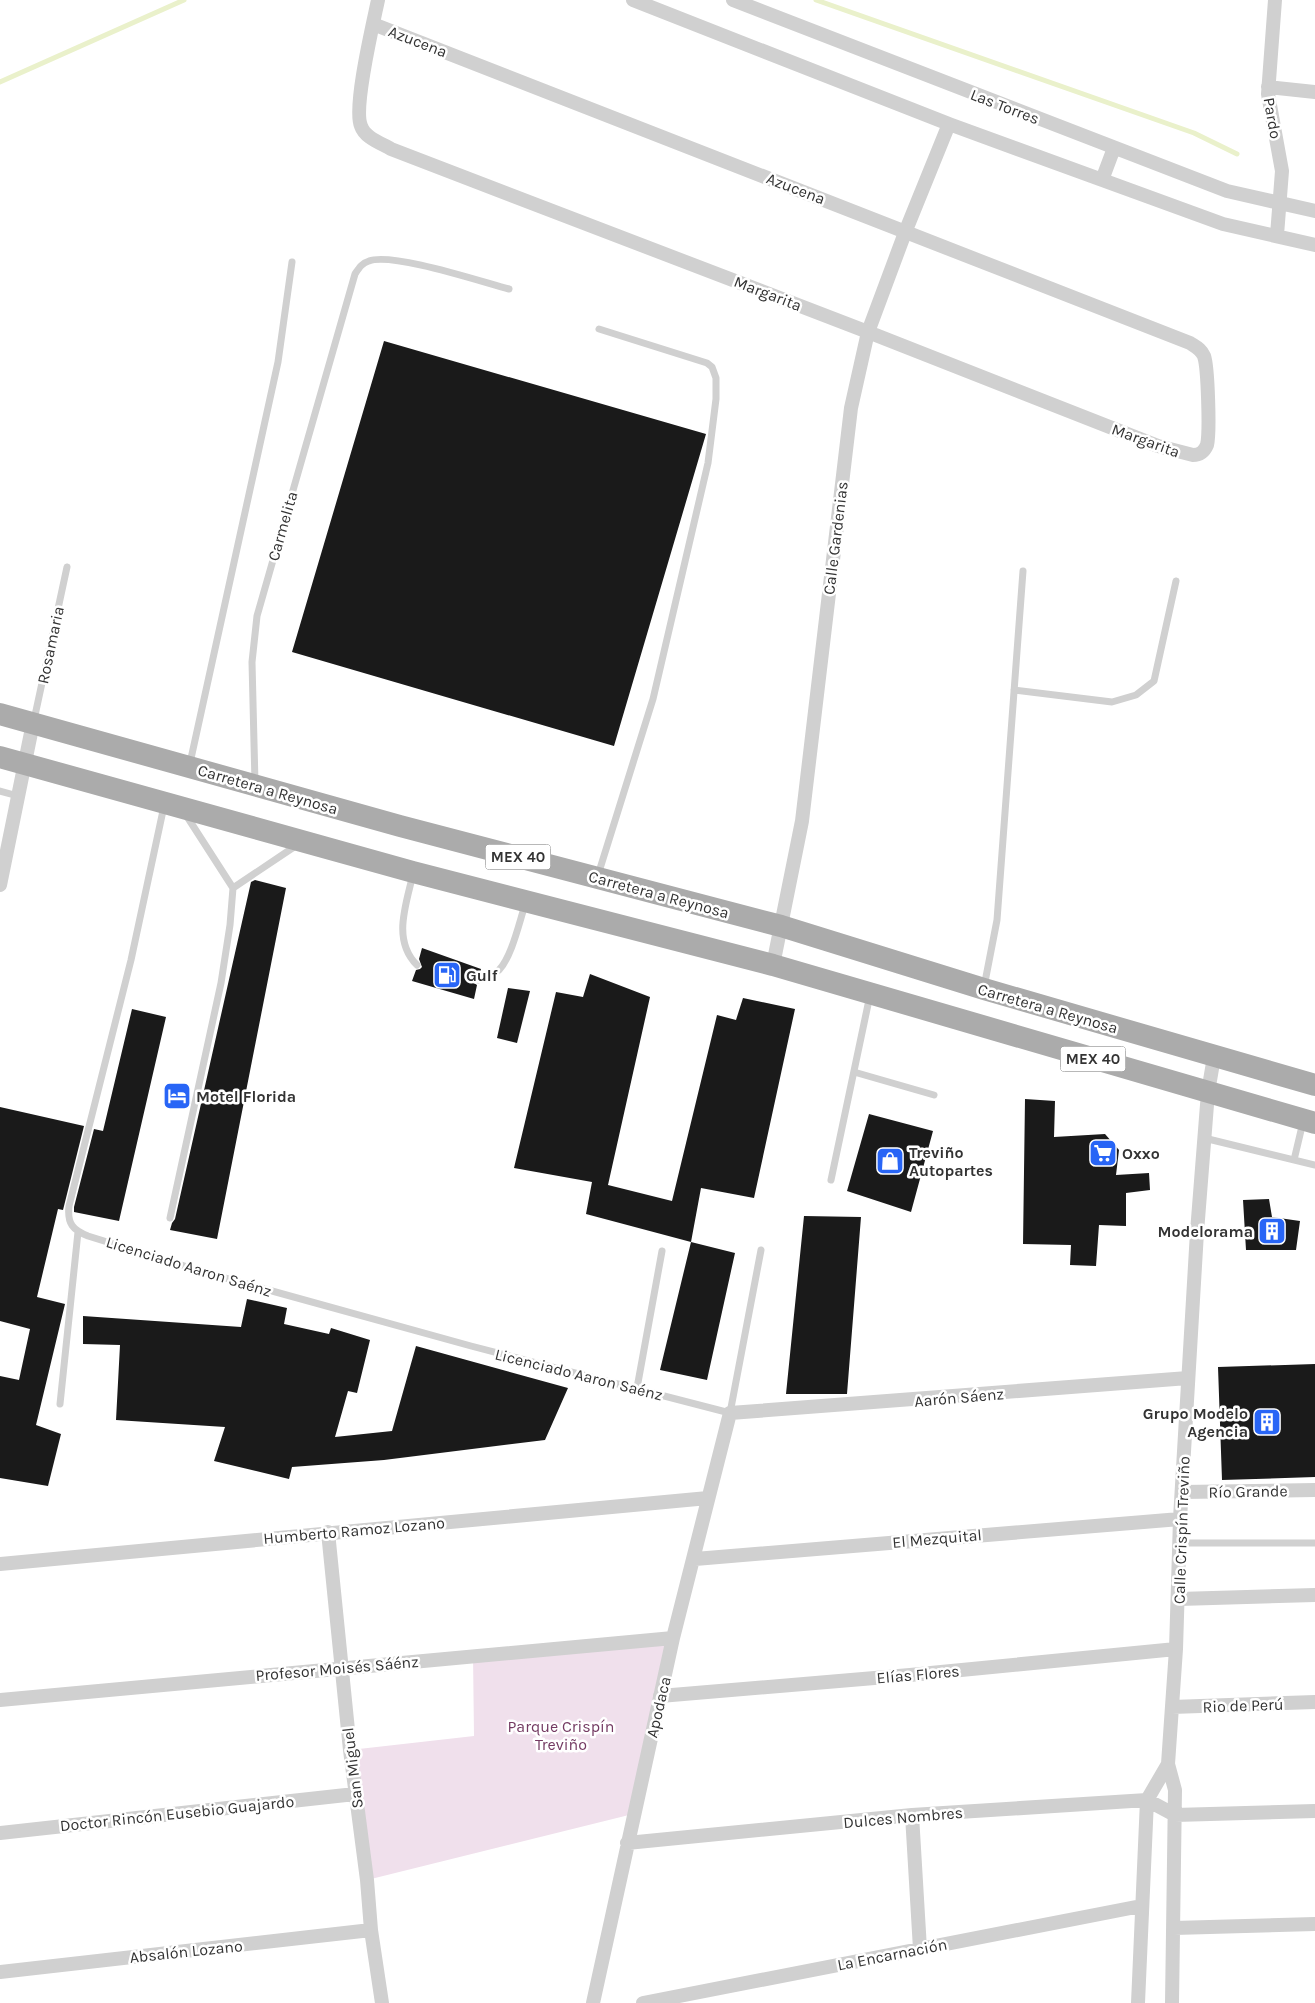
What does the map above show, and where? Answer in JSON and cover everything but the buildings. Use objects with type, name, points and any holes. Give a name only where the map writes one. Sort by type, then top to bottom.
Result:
[{"type":"main road","name":"Carretera a Reynosa","points":[[0,714],[400,826],[781,926],[984,989],[1315,1085]]},
{"type":"main road","name":"MEX 40","points":[[0,757],[413,872],[773,966],[1309,1121]]},
{"type":"street","name":"Azucena","points":[[358,109],[378,0]]},
{"type":"street","points":[[633,0],[949,124],[1223,224],[1315,245]]},
{"type":"street","name":"Las Torres","points":[[733,0],[1227,191],[1315,212]]},
{"type":"street","name":"Pardo","points":[[1275,0],[1268,87],[1282,171],[1277,235]]},
{"type":"street","name":"Azucena","points":[[373,24],[906,230],[1190,343],[1201,350],[1206,366],[1207,445],[1203,452],[1198,455]]},
{"type":"street","points":[[1268,87],[1315,92]]},
{"type":"street","name":"Margarita","points":[[358,109],[361,127],[365,134],[391,149],[868,332],[1158,446],[1186,454],[1198,455]]},
{"type":"street","name":"Calle Gardenias","points":[[773,966],[802,821],[851,408],[868,332],[906,230],[949,124]]},
{"type":"street","points":[[1102,180],[1114,148]]},
{"type":"street","points":[[0,884],[33,723]]},
{"type":"street","name":"Calle Crispín Treviño","points":[[1172,2003],[1175,1790],[1168,1764],[1179,1599],[1180,1518],[1188,1378],[1204,1138],[1208,1092],[1214,1057]]},
{"type":"street","name":"Aarón Sáenz","points":[[730,1413],[1188,1378]]},
{"type":"street","name":"Apodaca","points":[[593,2003],[673,1638],[730,1413]]},
{"type":"street","name":"Río Grande","points":[[1182,1492],[1315,1490]]},
{"type":"street","name":"Humberto Ramoz Lozano","points":[[0,1564],[708,1498]]},
{"type":"street","name":"El Mezquital","points":[[694,1559],[1180,1518]]},
{"type":"street","name":"San Miguel","points":[[328,1532],[340,1667],[371,1930],[382,2003]]},
{"type":"street","points":[[1179,1599],[1315,1595]]},
{"type":"street","name":"Profesor Moisés Sáénz","points":[[0,1700],[340,1667],[673,1638]]},
{"type":"street","name":"Elías Flores","points":[[660,1696],[910,1675],[1176,1649]]},
{"type":"street","name":"Rio de Perú","points":[[1172,1707],[1315,1702]]},
{"type":"street","name":"Calle Crispín Treviño","points":[[1138,2003],[1147,1800],[1168,1764]]},
{"type":"street","name":"Doctor Rincón Eusebio Guajardo","points":[[0,1833],[355,1794]]},
{"type":"street","points":[[1147,1800],[1175,1815],[1315,1811]]},
{"type":"street","name":"Dulces Nombres","points":[[627,1844],[912,1815],[1147,1800]]},
{"type":"street","points":[[912,1815],[920,1949]]},
{"type":"street","name":"La Encarnación","points":[[644,2003],[1141,1906]]},
{"type":"street","points":[[1174,1928],[1315,1924]]},
{"type":"street","name":"Absalón Lozano","points":[[0,1972],[371,1930]]},
{"type":"lane","name":"Carmelita","points":[[255,786],[252,662],[257,616],[355,274],[362,265],[370,260],[388,259],[509,289]]},
{"type":"lane","points":[[189,767],[278,362],[292,262]]},
{"type":"lane","points":[[597,878],[653,699],[708,463],[716,400],[716,378],[712,368],[707,363],[599,329]]},
{"type":"lane","name":"Rosamaria","points":[[33,723],[67,567]]},
{"type":"lane","points":[[984,989],[997,920],[1023,571]]},
{"type":"lane","points":[[1014,690],[1112,702],[1136,695],[1154,681],[1176,581]]},
{"type":"lane","points":[[0,791],[19,796]]},
{"type":"lane","points":[[170,1218],[221,983],[230,926],[232,888],[173,805]]},
{"type":"lane","points":[[60,1404],[78,1232],[72,1228],[69,1222],[69,1206],[131,960],[173,805]]},
{"type":"lane","points":[[232,888],[303,841]]},
{"type":"lane","points":[[413,872],[402,923],[403,942],[409,957],[417,965]]},
{"type":"lane","points":[[478,980],[489,977],[499,970],[507,958],[526,902]]},
{"type":"lane","points":[[831,1180],[870,995]]},
{"type":"lane","points":[[854,1072],[934,1095]]},
{"type":"lane","points":[[1294,1160],[1309,1121]]},
{"type":"lane","points":[[1204,1138],[1315,1165]]},
{"type":"lane","name":"Licenciado Aaron Saénz","points":[[78,1232],[207,1273],[471,1346],[730,1413]]},
{"type":"lane","points":[[730,1413],[761,1250]]},
{"type":"lane","points":[[637,1388],[662,1251]]},
{"type":"lane","points":[[1180,1542],[1315,1543]]},
{"type":"green space","name":"Parque Crispín Treviño","points":[[673,1638],[633,1814],[367,1880],[350,1750],[474,1736],[473,1655]]},
{"type":"waterway","points":[[0,82],[184,0]]},
{"type":"waterway","points":[[816,0],[1194,133],[1237,154]]},
{"type":"place","name":"Gulf","points":[[447,975]]},
{"type":"place","name":"Motel Florida","points":[[177,1096]]},
{"type":"place","name":"Oxxo","points":[[1103,1153]]},
{"type":"place","name":"Treviño Autopartes","points":[[890,1161]]},
{"type":"place","name":"Modelorama","points":[[1272,1231]]},
{"type":"place","name":"Grupo Modelo Agencia","points":[[1267,1422]]}]
